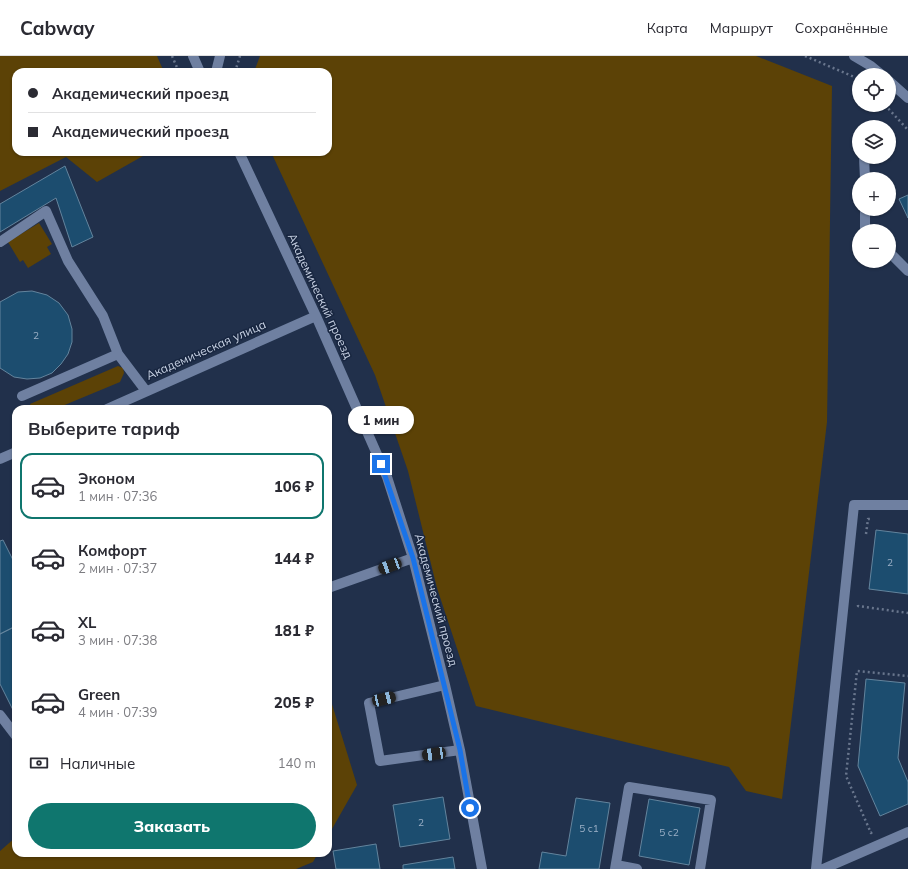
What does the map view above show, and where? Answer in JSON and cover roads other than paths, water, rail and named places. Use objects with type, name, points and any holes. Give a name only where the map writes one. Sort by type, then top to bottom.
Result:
[{"type":"street","points":[[193,56],[198,68]]},
{"type":"street","points":[[217,68],[220,56]]},
{"type":"street","points":[[854,56],[873,68]]},
{"type":"street","points":[[896,87],[908,98]]},
{"type":"street","name":"Академический проезд","points":[[241,156],[316,316],[387,477],[413,558],[445,685],[460,750],[482,869]]},
{"type":"street","points":[[0,242],[46,211],[68,261],[103,316],[118,354],[146,391]]},
{"type":"street","points":[[896,259],[908,271]]},
{"type":"street","name":"Академическая улица","points":[[116,405],[316,316]]},
{"type":"street","points":[[22,396],[118,354]]},
{"type":"street","points":[[0,459],[12,454]]},
{"type":"street","points":[[816,869],[854,505],[908,505]]},
{"type":"street","points":[[332,587],[413,558]]},
{"type":"street","points":[[445,685],[368,703],[380,761],[460,750]]},
{"type":"street","points":[[0,715],[12,731]]},
{"type":"street","points":[[637,869],[616,867],[629,786],[711,800],[700,869]]},
{"type":"street","points":[[823,869],[908,832]]}]
